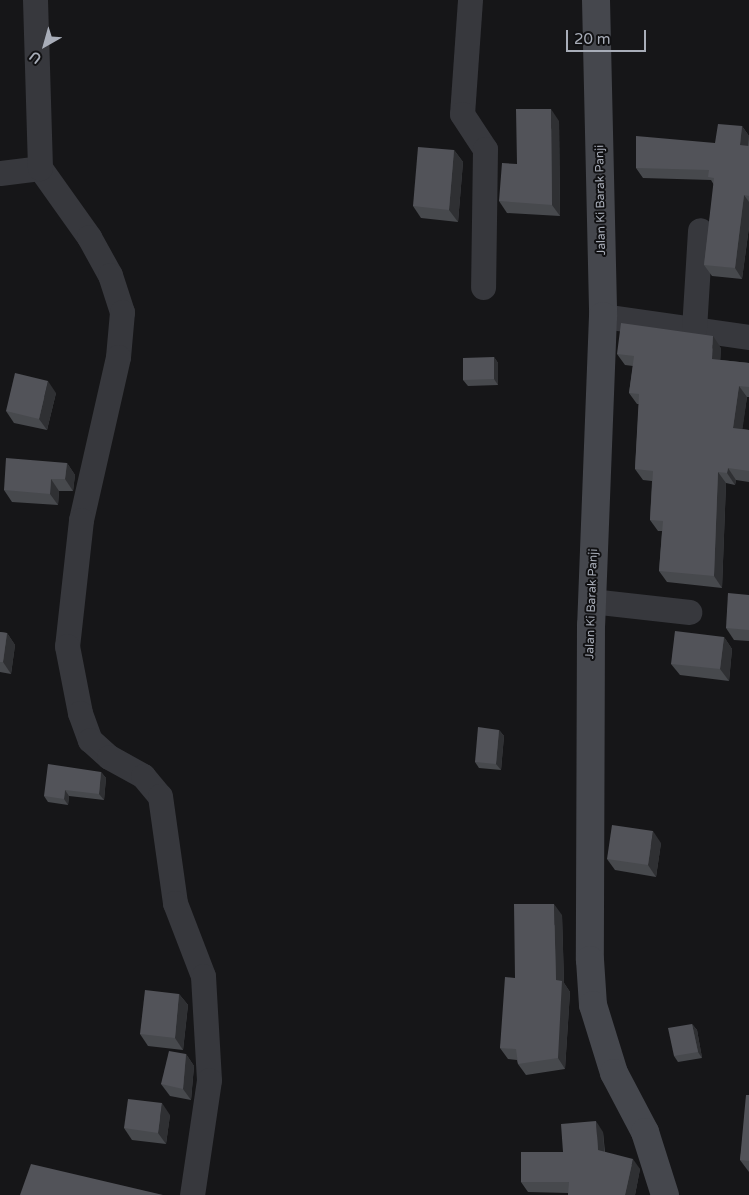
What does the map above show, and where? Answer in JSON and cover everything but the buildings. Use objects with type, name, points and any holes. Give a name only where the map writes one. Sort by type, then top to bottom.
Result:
[{"type":"street","points":[[35,0],[40,168],[97,252],[122,312],[118,357],[81,520],[67,646],[80,713],[90,740],[108,757],[143,776],[160,796],[174,903],[203,976],[209,1080],[192,1195]]},
{"type":"street","points":[[470,0],[462,114],[485,149],[483,287]]},
{"type":"street","name":"Jalan Ki Barak Panji","points":[[596,0],[603,316],[591,601],[588,905],[593,1005],[614,1073],[652,1148],[665,1195]]},
{"type":"street","points":[[0,173],[40,168]]},
{"type":"street","points":[[694,329],[700,230]]},
{"type":"street","points":[[603,316],[749,337]]},
{"type":"street","points":[[591,601],[689,612]]}]
